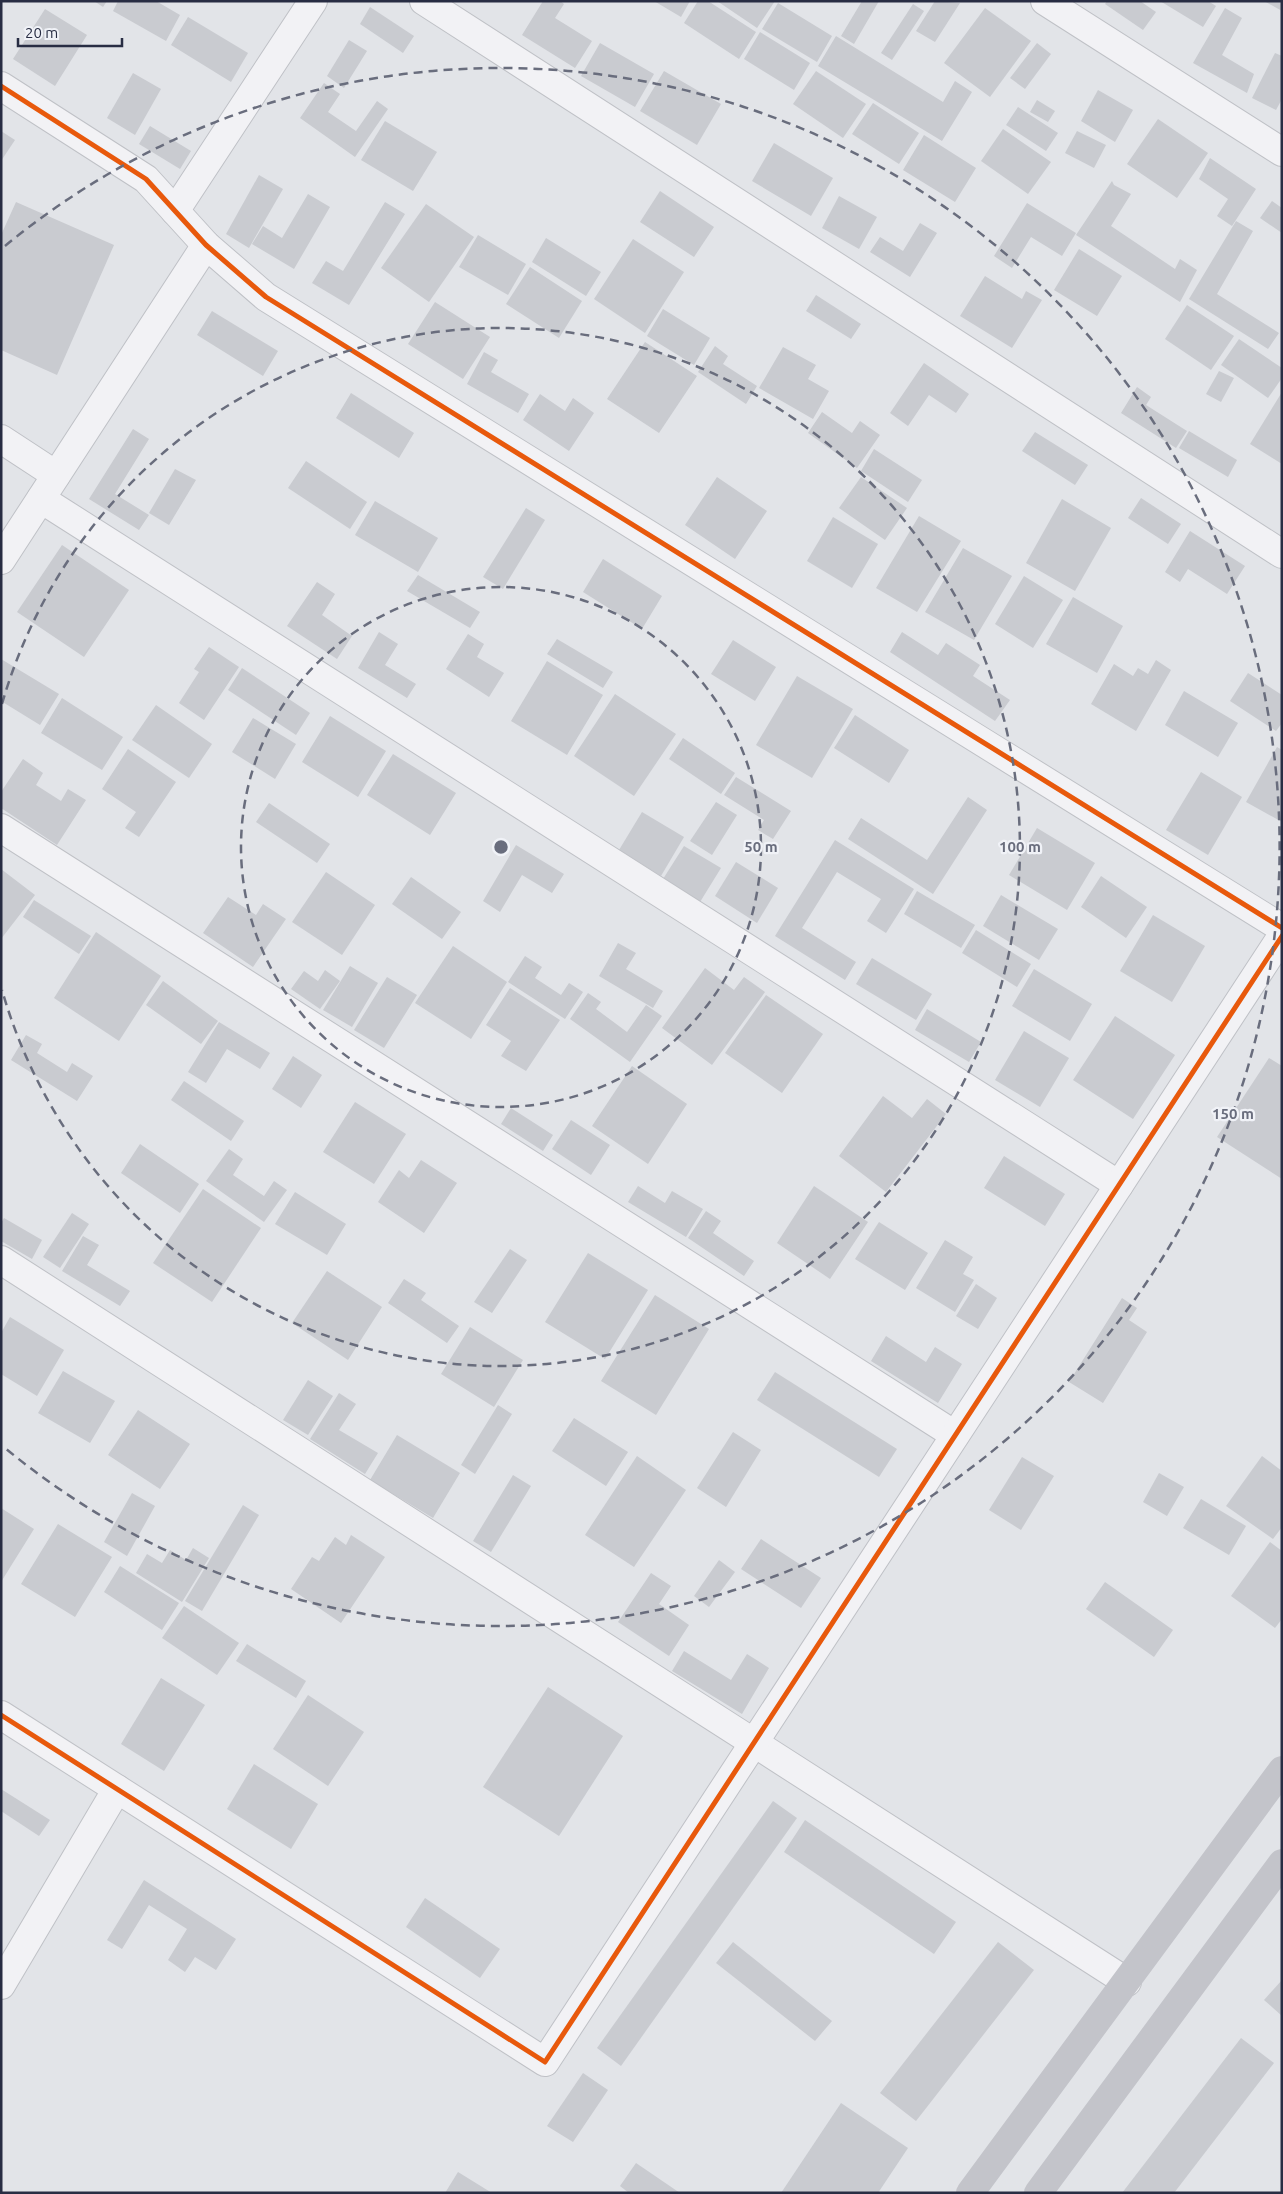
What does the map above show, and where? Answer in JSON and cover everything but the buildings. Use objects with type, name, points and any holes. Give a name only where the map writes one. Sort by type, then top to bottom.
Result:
[{"type":"main road","points":[[970,2193],[1282,1770]]},
{"type":"main road","points":[[1038,2193],[1282,1863]]},
{"type":"street","points":[[175,211],[313,1]]},
{"type":"street","points":[[424,1],[1282,554]]},
{"type":"street","points":[[1045,1],[1282,152]]},
{"type":"street","points":[[1,86],[146,178],[206,245],[266,298],[1282,928]]},
{"type":"street","points":[[1,560],[206,245]]},
{"type":"street","points":[[1,439],[56,475]]},
{"type":"street","points":[[41,499],[1119,1185]]},
{"type":"street","points":[[1,828],[955,1434]]},
{"type":"street","points":[[1,1715],[545,2062],[1282,936]]},
{"type":"street","points":[[1,1260],[1127,1982]]},
{"type":"street","points":[[1,1986],[117,1789]]},
{"type":"cycle path","points":[[1,86],[146,179],[206,245],[266,297],[1282,928]]},
{"type":"cycle path","points":[[1,1715],[545,2062],[1282,936]]}]
